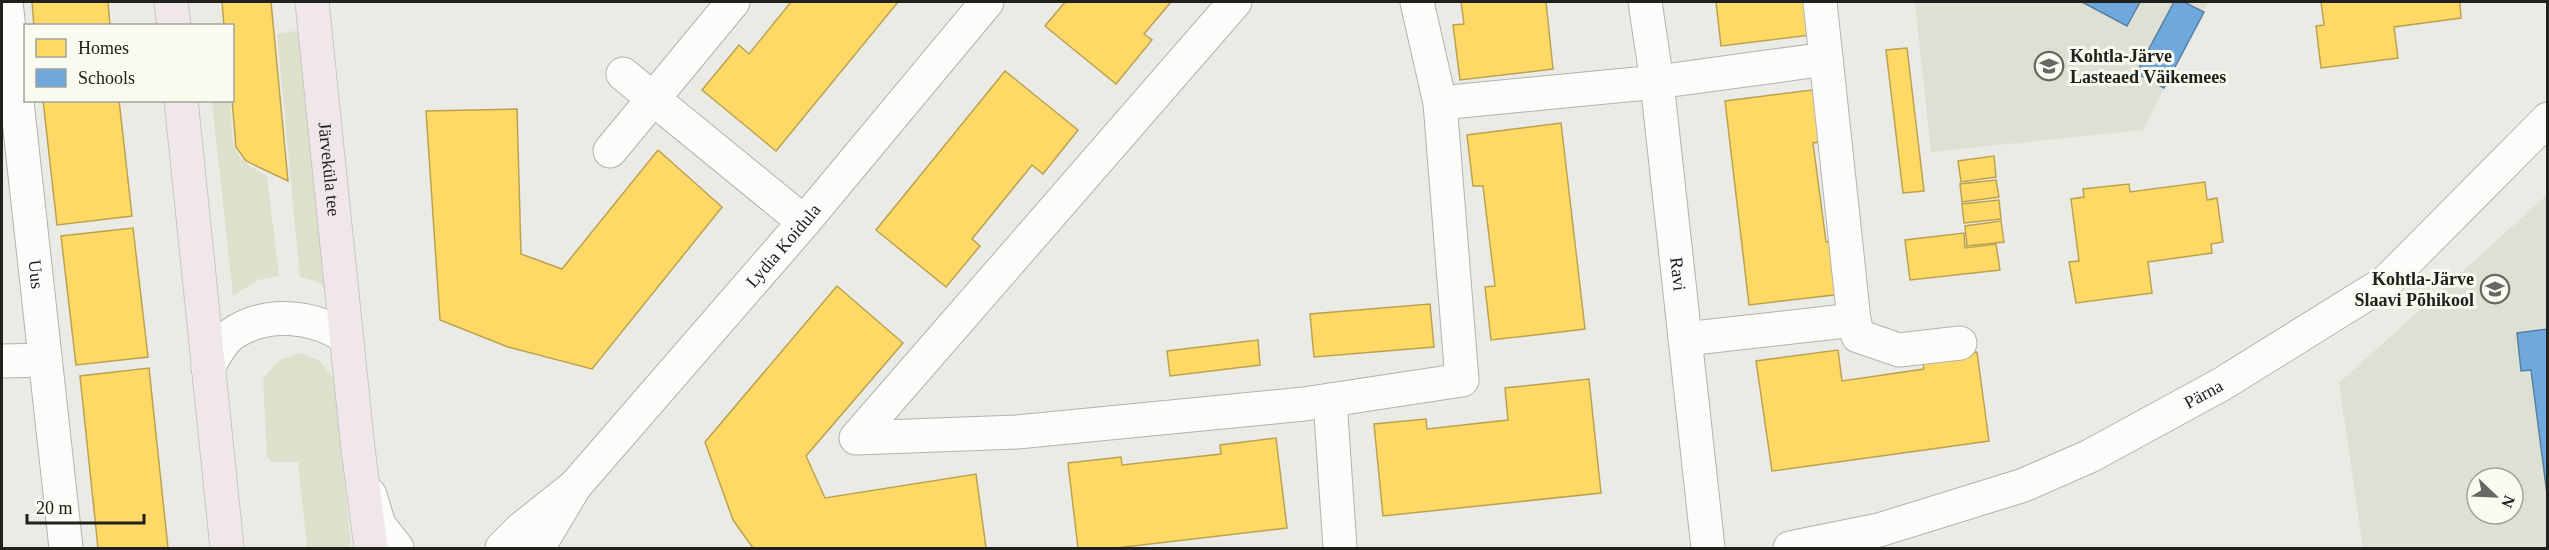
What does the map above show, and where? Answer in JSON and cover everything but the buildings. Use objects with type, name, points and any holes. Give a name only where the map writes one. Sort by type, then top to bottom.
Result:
[{"type":"main road","points":[[171,2],[174,24]]},
{"type":"main road","name":"Järveküla tee","points":[[312,2],[346,338],[371,549]]},
{"type":"main road","points":[[182,102],[227,549]]},
{"type":"street","name":"Uus","points":[[6,2],[6,39],[66,549]]},
{"type":"street","points":[[610,151],[733,2]]},
{"type":"street","points":[[1235,2],[856,438],[1017,432],[1330,400],[1462,380],[1440,103],[1417,2]]},
{"type":"street","name":"Ravi","points":[[1645,2],[1657,82],[1708,549]]},
{"type":"street","points":[[1820,2],[1854,320],[1858,336],[1899,350],[1960,343]]},
{"type":"street","name":"Lydia Koidula","points":[[538,549],[575,486],[804,222],[981,4]]},
{"type":"street","points":[[1440,103],[1657,82],[1826,59]]},
{"type":"street","points":[[623,74],[804,222]]},
{"type":"street","name":"Pärna","points":[[1790,549],[1880,530],[2024,485],[2090,456],[2222,384],[2386,282],[2547,119]]},
{"type":"street","points":[[208,368],[219,347],[232,334],[250,325],[270,321],[309,320],[329,326],[346,338]]},
{"type":"street","points":[[1685,339],[1854,320]]},
{"type":"street","points":[[2,361],[45,360]]},
{"type":"street","points":[[1330,400],[1340,549]]},
{"type":"street","points":[[358,449],[374,512],[387,537],[397,549]]},
{"type":"street","name":"Lydia Koidula","points":[[502,549],[521,529],[575,486]]},
{"type":"shaded area","name":"Kohtla-Järve Lasteaed Väikemees","points":[[1915,2],[2208,2],[2143,130],[1931,152]]},
{"type":"shaded area","name":"Kohtla-Järve Slaavi Põhikool","points":[[2547,195],[2547,548],[2363,548],[2339,383]]},
{"type":"green space","points":[[302,30],[326,288],[316,281],[300,277],[277,34]]},
{"type":"green space","points":[[212,102],[230,102],[233,138],[238,154],[244,161],[267,176],[279,276],[258,280],[233,296]]},
{"type":"green space","points":[[299,353],[318,360],[334,378],[351,548],[307,548],[298,462],[272,462],[267,456],[263,379],[278,361]]},
{"type":"place","name":"Kohtla-Järve Lasteaed Väikemees","points":[[2049,66]]},
{"type":"place","name":"Kohtla-Järve Slaavi Põhikool","points":[[2495,289]]}]
